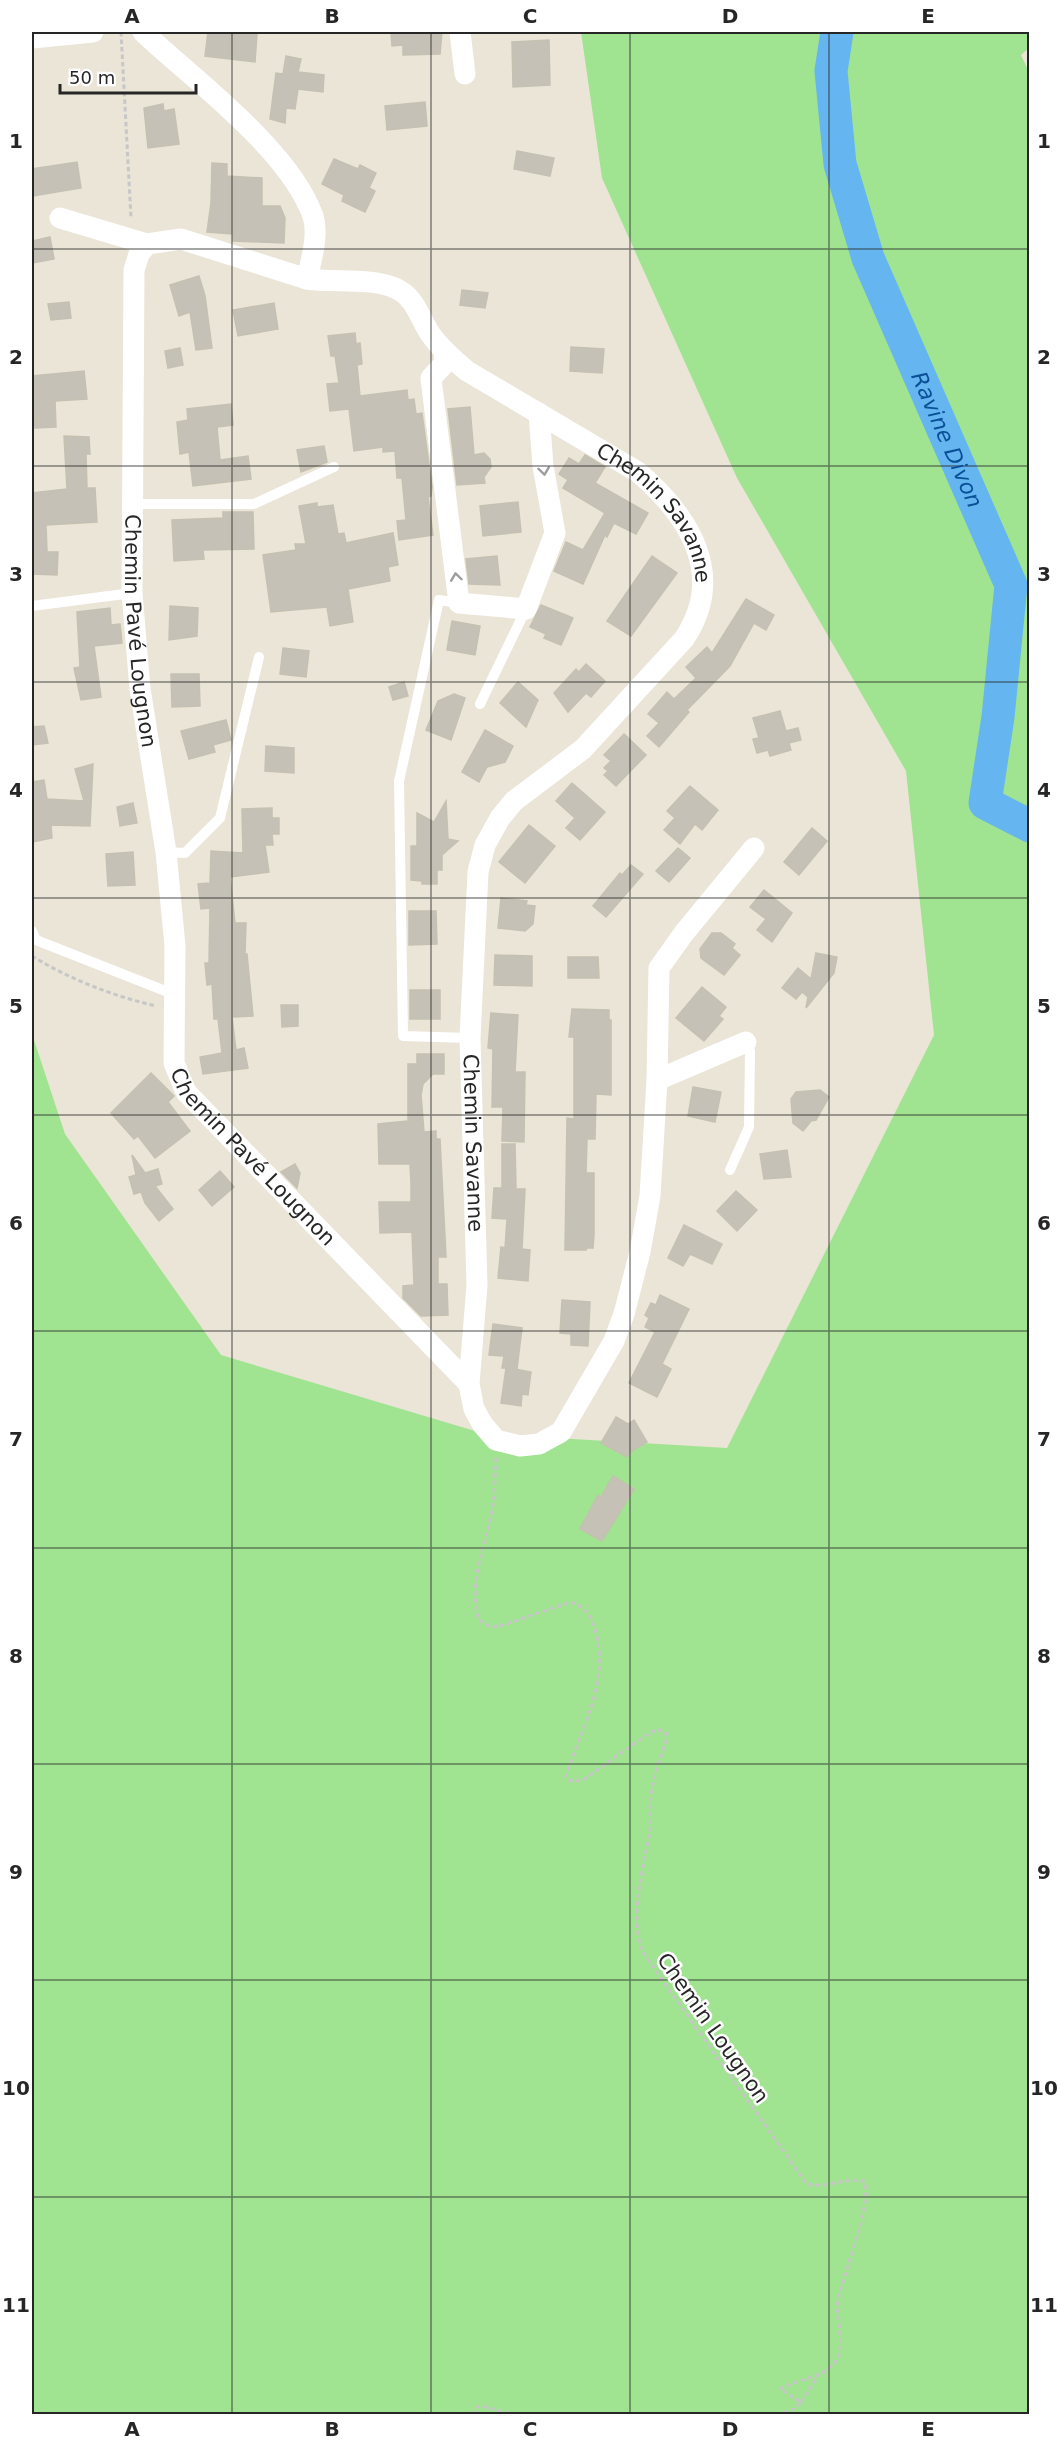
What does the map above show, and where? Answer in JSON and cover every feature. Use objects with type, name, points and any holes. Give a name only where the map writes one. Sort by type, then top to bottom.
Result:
[{"type":"street","points":[[32,38],[93,32]]},
{"type":"street","points":[[60,219],[139,242],[181,239],[307,279],[314,250],[313,217],[294,182],[268,148],[231,110],[143,32]]},
{"type":"street","points":[[459,32],[465,74]]},
{"type":"street","name":"Chemin Pavé Lougnon","points":[[139,242],[133,290],[132,593],[140,689],[166,852],[175,946],[174,1063],[186,1092],[470,1384]]},
{"type":"street","name":"Chemin Savanne","points":[[307,279],[356,282],[394,288],[414,302],[430,333],[444,351],[467,371],[638,472],[662,493],[681,518],[704,568],[702,600],[697,620],[684,639],[583,749],[514,801],[500,818],[485,845],[478,872],[470,1038],[477,1285],[470,1384],[474,1409],[483,1425],[497,1440]]},
{"type":"street","points":[[444,351],[445,363],[431,378],[459,603],[526,609],[555,533],[543,466],[539,413]]},
{"type":"street","points":[[497,1440],[520,1446],[539,1443],[561,1432],[614,1341],[634,1277],[648,1208],[657,1080],[660,968],[684,933],[754,848]]},
{"type":"street","points":[[657,1080],[746,1042]]},
{"type":"lane","points":[[133,504],[254,504],[334,467]]},
{"type":"lane","points":[[32,606],[132,593]]},
{"type":"lane","points":[[459,603],[439,600],[399,781],[403,1036],[470,1038]]},
{"type":"lane","points":[[480,704],[526,609]]},
{"type":"lane","points":[[166,852],[185,853],[220,818],[260,657]]},
{"type":"lane","points":[[32,932],[36,940],[173,1005]]},
{"type":"lane","points":[[730,1170],[749,1127],[750,1051],[746,1042]]},
{"type":"path","points":[[121,32],[139,242]]},
{"type":"path","points":[[32,956],[51,968],[126,999],[162,1008],[173,1005]]},
{"type":"path","name":"Chemin Lougnon","points":[[497,1440],[493,1505],[477,1563],[476,1611],[479,1620],[491,1628],[571,1602],[584,1608],[590,1615],[600,1650],[597,1686],[566,1777],[571,1781],[583,1780],[651,1732],[659,1730],[664,1732],[667,1738],[658,1761],[651,1795],[649,1836],[640,1886],[639,1941],[642,1951],[806,2183],[815,2185],[865,2182],[862,2214],[836,2315],[839,2354],[836,2362],[820,2373],[780,2389],[801,2402]]},
{"type":"path","points":[[760,2415],[780,2414],[791,2410],[801,2402],[820,2373]]},
{"type":"path","points":[[478,2415],[475,2412],[482,2406],[512,2415]]},
{"type":"green space","points":[[581,32],[1029,32],[1029,48],[1021,55],[1030,74],[1029,2414],[32,2414],[32,1034],[65,1134],[221,1355],[485,1434],[727,1448],[934,1035],[906,771],[737,478],[602,178]]},
{"type":"building","points":[[208,32],[257,34],[255,62],[205,56]]},
{"type":"building","points":[[391,32],[442,32],[440,54],[403,55],[403,45],[392,46]]},
{"type":"building","points":[[549,40],[550,85],[513,87],[512,42]]},
{"type":"building","points":[[286,56],[301,59],[298,72],[324,75],[323,92],[298,89],[295,109],[286,108],[285,123],[270,119],[276,73],[283,74]]},
{"type":"building","points":[[425,102],[427,126],[387,130],[385,106]]},
{"type":"building","points":[[163,104],[164,111],[174,109],[179,144],[148,148],[144,108]]},
{"type":"building","points":[[517,151],[554,158],[550,176],[514,169]]},
{"type":"building","points":[[334,159],[358,169],[360,165],[376,173],[369,188],[375,191],[365,212],[342,201],[344,195],[322,184]]},
{"type":"building","points":[[77,162],[81,188],[32,196],[32,169]]},
{"type":"building","points":[[212,163],[227,164],[227,176],[262,178],[262,206],[280,206],[285,218],[284,243],[233,241],[233,234],[207,232],[211,203]]},
{"type":"building","points":[[50,237],[54,259],[32,263],[32,241]]},
{"type":"building","points":[[199,276],[205,296],[212,348],[196,350],[190,312],[179,316],[170,285]]},
{"type":"building","points":[[462,290],[488,293],[485,308],[460,305]]},
{"type":"building","points":[[69,302],[71,318],[51,320],[48,304]]},
{"type":"building","points":[[274,303],[278,329],[238,336],[233,310]]},
{"type":"building","points":[[355,333],[356,344],[360,343],[362,364],[357,365],[360,396],[407,390],[408,400],[414,399],[416,414],[422,413],[432,487],[431,496],[428,497],[433,535],[399,540],[397,521],[406,520],[402,478],[397,478],[395,451],[383,452],[383,447],[354,451],[349,409],[330,411],[327,384],[339,383],[335,356],[331,356],[328,336]]},
{"type":"building","points":[[571,347],[604,349],[602,373],[570,371]]},
{"type":"building","points":[[180,348],[183,365],[168,368],[165,351]]},
{"type":"building","points":[[84,371],[87,399],[55,401],[56,427],[35,428],[32,376]]},
{"type":"building","points":[[231,404],[233,425],[217,427],[220,460],[248,456],[251,479],[193,486],[189,452],[180,454],[177,422],[188,420],[187,409]]},
{"type":"building","points":[[470,407],[474,455],[484,453],[490,459],[491,467],[484,477],[485,483],[457,485],[448,409]]},
{"type":"building","points":[[64,436],[89,437],[90,454],[86,454],[87,488],[95,488],[97,522],[46,525],[47,552],[58,552],[57,575],[32,574],[32,493],[67,489]]},
{"type":"building","points":[[324,446],[327,462],[301,472],[297,450]]},
{"type":"building","points":[[585,455],[605,467],[595,483],[648,513],[636,534],[614,523],[607,537],[605,535],[583,584],[554,571],[566,542],[583,550],[605,513],[563,488],[568,480],[559,474],[569,458],[579,464]]},
{"type":"building","points":[[518,502],[521,532],[483,536],[480,506]]},
{"type":"building","points":[[317,503],[317,507],[333,505],[338,534],[344,533],[346,543],[393,533],[398,565],[388,567],[390,581],[348,589],[353,622],[330,626],[327,607],[271,612],[263,555],[296,550],[295,544],[306,544],[299,506]]},
{"type":"building","points":[[223,512],[253,512],[254,549],[203,550],[204,559],[174,561],[172,520],[223,518]]},
{"type":"building","points":[[497,556],[500,585],[469,584],[466,559]]},
{"type":"building","points":[[652,556],[677,573],[631,636],[607,621]]},
{"type":"building","points":[[746,599],[774,615],[766,630],[754,623],[730,666],[687,710],[689,712],[659,747],[647,736],[659,723],[648,714],[667,692],[674,699],[696,678],[686,667],[707,647],[712,653]]},
{"type":"building","points":[[541,605],[573,618],[561,645],[544,638],[546,634],[530,627]]},
{"type":"building","points":[[170,606],[198,608],[197,636],[169,640]]},
{"type":"building","points":[[110,608],[111,625],[120,624],[122,643],[94,646],[101,697],[81,700],[74,668],[80,667],[77,612]]},
{"type":"building","points":[[452,621],[480,626],[475,655],[447,650]]},
{"type":"building","points":[[283,648],[309,651],[306,677],[280,674]]},
{"type":"building","points":[[586,664],[605,681],[591,697],[586,693],[568,712],[554,693],[576,669],[579,672]]},
{"type":"building","points":[[171,674],[199,674],[200,706],[172,707]]},
{"type":"building","points":[[404,682],[408,696],[393,700],[389,687]]},
{"type":"building","points":[[518,682],[538,700],[526,727],[500,703]]},
{"type":"building","points":[[454,694],[465,698],[451,740],[426,730],[438,701]]},
{"type":"building","points":[[780,711],[786,731],[798,728],[801,740],[789,743],[791,750],[770,756],[768,750],[757,753],[753,739],[759,738],[753,718]]},
{"type":"building","points":[[226,720],[231,740],[213,745],[215,752],[189,759],[181,731]]},
{"type":"building","points":[[44,726],[48,743],[32,745],[32,727]]},
{"type":"building","points":[[485,730],[513,746],[505,762],[487,767],[479,782],[462,772]]},
{"type":"building","points":[[624,734],[646,755],[616,786],[604,775],[608,771],[604,768],[611,761],[604,755]]},
{"type":"building","points":[[266,746],[294,748],[294,773],[265,771]]},
{"type":"building","points":[[93,764],[90,826],[51,825],[52,838],[32,842],[32,782],[44,780],[47,799],[84,801],[75,769]]},
{"type":"building","points":[[572,783],[605,812],[580,840],[566,828],[575,818],[556,801]]},
{"type":"building","points":[[690,786],[718,810],[702,830],[695,824],[680,844],[664,830],[675,818],[667,811]]},
{"type":"building","points":[[446,801],[448,839],[458,841],[442,855],[442,870],[437,870],[437,884],[422,884],[422,881],[411,880],[411,846],[417,846],[417,813],[434,822]]},
{"type":"building","points":[[133,803],[137,823],[120,826],[117,807]]},
{"type":"building","points":[[272,808],[272,818],[279,818],[279,834],[272,834],[273,845],[265,845],[269,872],[230,877],[235,923],[246,923],[245,954],[247,954],[253,1016],[232,1017],[236,1050],[244,1048],[248,1068],[203,1074],[200,1057],[222,1053],[218,1019],[214,1019],[212,984],[207,985],[205,963],[209,963],[210,908],[201,909],[198,884],[210,883],[211,851],[243,853],[242,809]]},
{"type":"building","points":[[529,825],[555,846],[525,883],[499,862]]},
{"type":"building","points":[[812,828],[827,841],[799,875],[784,862]]},
{"type":"building","points":[[678,848],[690,858],[669,882],[656,871]]},
{"type":"building","points":[[133,852],[135,885],[108,886],[106,854]]},
{"type":"building","points":[[631,865],[643,874],[606,917],[593,906],[620,873],[622,875]]},
{"type":"building","points":[[764,890],[792,913],[772,942],[757,930],[766,919],[750,907]]},
{"type":"building","points":[[501,898],[527,901],[526,905],[535,906],[533,924],[525,931],[498,928]]},
{"type":"building","points":[[409,911],[436,911],[437,944],[409,945]]},
{"type":"building","points":[[712,933],[721,933],[735,944],[732,948],[740,955],[724,975],[701,958],[700,949]]},
{"type":"building","points":[[816,953],[837,957],[834,973],[806,1008],[808,997],[802,992],[796,999],[782,988],[798,968],[811,979]]},
{"type":"building","points":[[495,955],[532,956],[532,986],[494,985]]},
{"type":"building","points":[[568,957],[598,957],[599,978],[568,978]]},
{"type":"building","points":[[702,987],[726,1007],[719,1016],[723,1019],[704,1041],[676,1018]]},
{"type":"building","points":[[410,990],[440,990],[440,1019],[410,1019]]},
{"type":"building","points":[[281,1005],[298,1005],[298,1026],[282,1027]]},
{"type":"building","points":[[572,1009],[609,1010],[609,1020],[611,1020],[611,1095],[596,1094],[595,1139],[587,1139],[586,1173],[594,1173],[594,1235],[593,1248],[586,1250],[565,1250],[567,1118],[574,1119],[574,1037],[569,1037]]},
{"type":"building","points":[[491,1013],[518,1015],[515,1072],[525,1072],[524,1142],[502,1141],[503,1107],[492,1107],[493,1049],[488,1048]]},
{"type":"building","points":[[417,1054],[444,1054],[444,1074],[433,1074],[423,1084],[421,1095],[424,1132],[436,1131],[436,1139],[440,1139],[446,1257],[438,1257],[438,1284],[447,1284],[448,1315],[421,1316],[403,1298],[403,1286],[414,1285],[412,1232],[380,1233],[379,1202],[411,1202],[410,1164],[379,1164],[378,1124],[408,1121],[408,1064],[417,1064]]},
{"type":"building","points":[[151,1073],[174,1096],[168,1102],[190,1131],[155,1158],[138,1136],[134,1139],[111,1113]]},
{"type":"building","points":[[693,1087],[721,1092],[715,1122],[688,1116]]},
{"type":"building","points":[[820,1090],[829,1097],[816,1120],[811,1121],[803,1131],[793,1123],[791,1099],[796,1092]]},
{"type":"building","points":[[502,1144],[515,1144],[516,1189],[525,1189],[522,1249],[530,1250],[528,1281],[498,1278],[501,1247],[505,1248],[507,1219],[492,1218],[494,1188],[502,1188]]},
{"type":"building","points":[[787,1150],[791,1177],[764,1179],[760,1154]]},
{"type":"building","points":[[132,1155],[145,1173],[158,1169],[162,1184],[155,1186],[173,1209],[159,1221],[145,1203],[141,1192],[134,1194],[129,1177],[136,1175]]},
{"type":"building","points":[[295,1164],[300,1173],[297,1188],[281,1172]]},
{"type":"building","points":[[220,1171],[234,1187],[212,1206],[199,1190]]},
{"type":"building","points":[[736,1191],[757,1210],[737,1231],[717,1211]]},
{"type":"building","points":[[684,1225],[722,1244],[712,1264],[690,1254],[683,1266],[668,1258]]},
{"type":"building","points":[[660,1295],[689,1309],[662,1364],[671,1369],[657,1397],[629,1383],[655,1332],[645,1327],[649,1318],[645,1315],[651,1303],[656,1305]]},
{"type":"building","points":[[562,1300],[590,1302],[588,1346],[571,1345],[571,1334],[560,1333]]},
{"type":"building","points":[[493,1324],[522,1328],[517,1369],[515,1369],[531,1372],[528,1395],[522,1394],[521,1406],[501,1403],[506,1368],[502,1368],[504,1356],[489,1355]]},
{"type":"building","points":[[616,1417],[628,1424],[634,1420],[647,1442],[630,1452],[627,1457],[601,1443]]},
{"type":"building","points":[[613,1476],[634,1489],[602,1541],[580,1529],[598,1495],[601,1497]]},
{"type":"waterway","name":"Ravine Divon","points":[[837,32],[831,71],[840,164],[868,258],[1011,585],[998,717],[985,803],[1030,826]]}]
